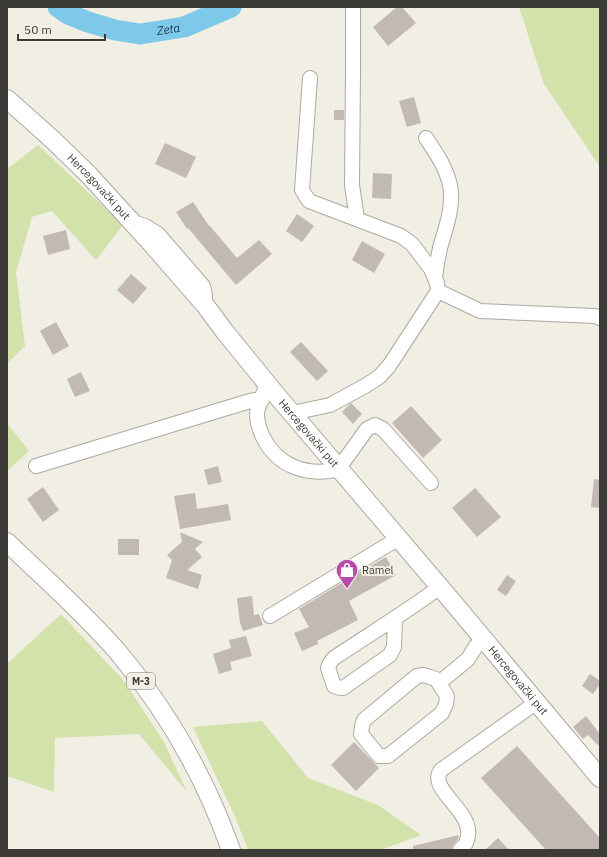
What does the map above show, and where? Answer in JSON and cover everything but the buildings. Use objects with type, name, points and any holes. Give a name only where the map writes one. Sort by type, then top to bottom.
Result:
[{"type":"main road","name":"Hercegovački put","points":[[7,99],[74,160],[133,222],[205,305],[265,392],[292,413],[440,586],[600,778]]},
{"type":"main road","name":"M-3","points":[[7,542],[95,627],[117,651],[146,687],[178,736],[195,768],[215,809],[231,850]]},
{"type":"street","points":[[352,7],[352,184],[357,219]]},
{"type":"street","points":[[310,78],[302,190],[304,195],[310,201],[401,236],[412,244],[431,269],[436,284],[480,311],[598,317]]},
{"type":"street","points":[[292,413],[330,404],[379,377],[389,366],[436,284],[440,249],[450,213],[450,184],[443,164],[426,138]]},
{"type":"street","points":[[36,466],[256,400],[265,392]]},
{"type":"street","points":[[265,392],[258,413],[259,428],[267,444],[276,455],[289,465],[307,471],[323,472],[336,470],[367,429],[375,425],[383,429],[431,483]]},
{"type":"street","points":[[270,616],[399,538]]},
{"type":"street","points":[[395,618],[394,647],[390,655],[343,688],[334,686],[328,668],[334,658],[440,586]]},
{"type":"street","points":[[439,683],[468,659],[476,646],[485,640]]},
{"type":"street","points":[[423,675],[430,677],[436,679],[439,683],[447,696],[446,704],[442,713],[388,756],[379,756],[361,734],[364,720],[417,676],[423,675]]},
{"type":"street","points":[[460,850],[465,846],[468,840],[467,824],[460,812],[438,784],[438,774],[441,770],[537,702]]},
{"type":"green space","points":[[519,7],[600,7],[600,167],[544,84]]},
{"type":"green space","points":[[38,145],[123,225],[96,260],[52,211],[32,217],[16,272],[25,346],[7,364],[7,169]]},
{"type":"green space","points":[[7,423],[29,451],[7,471]]},
{"type":"green space","points":[[61,614],[124,681],[164,742],[187,792],[139,734],[55,738],[54,792],[7,776],[7,664]]},
{"type":"green space","points":[[262,721],[308,778],[378,805],[421,835],[381,850],[248,850],[236,819],[193,727]]},
{"type":"waterway","name":"Zeta","points":[[58,7],[68,14],[88,22],[115,30],[140,34],[184,27],[231,7]]},
{"type":"place","name":"Ramel","points":[[347,590]]}]
